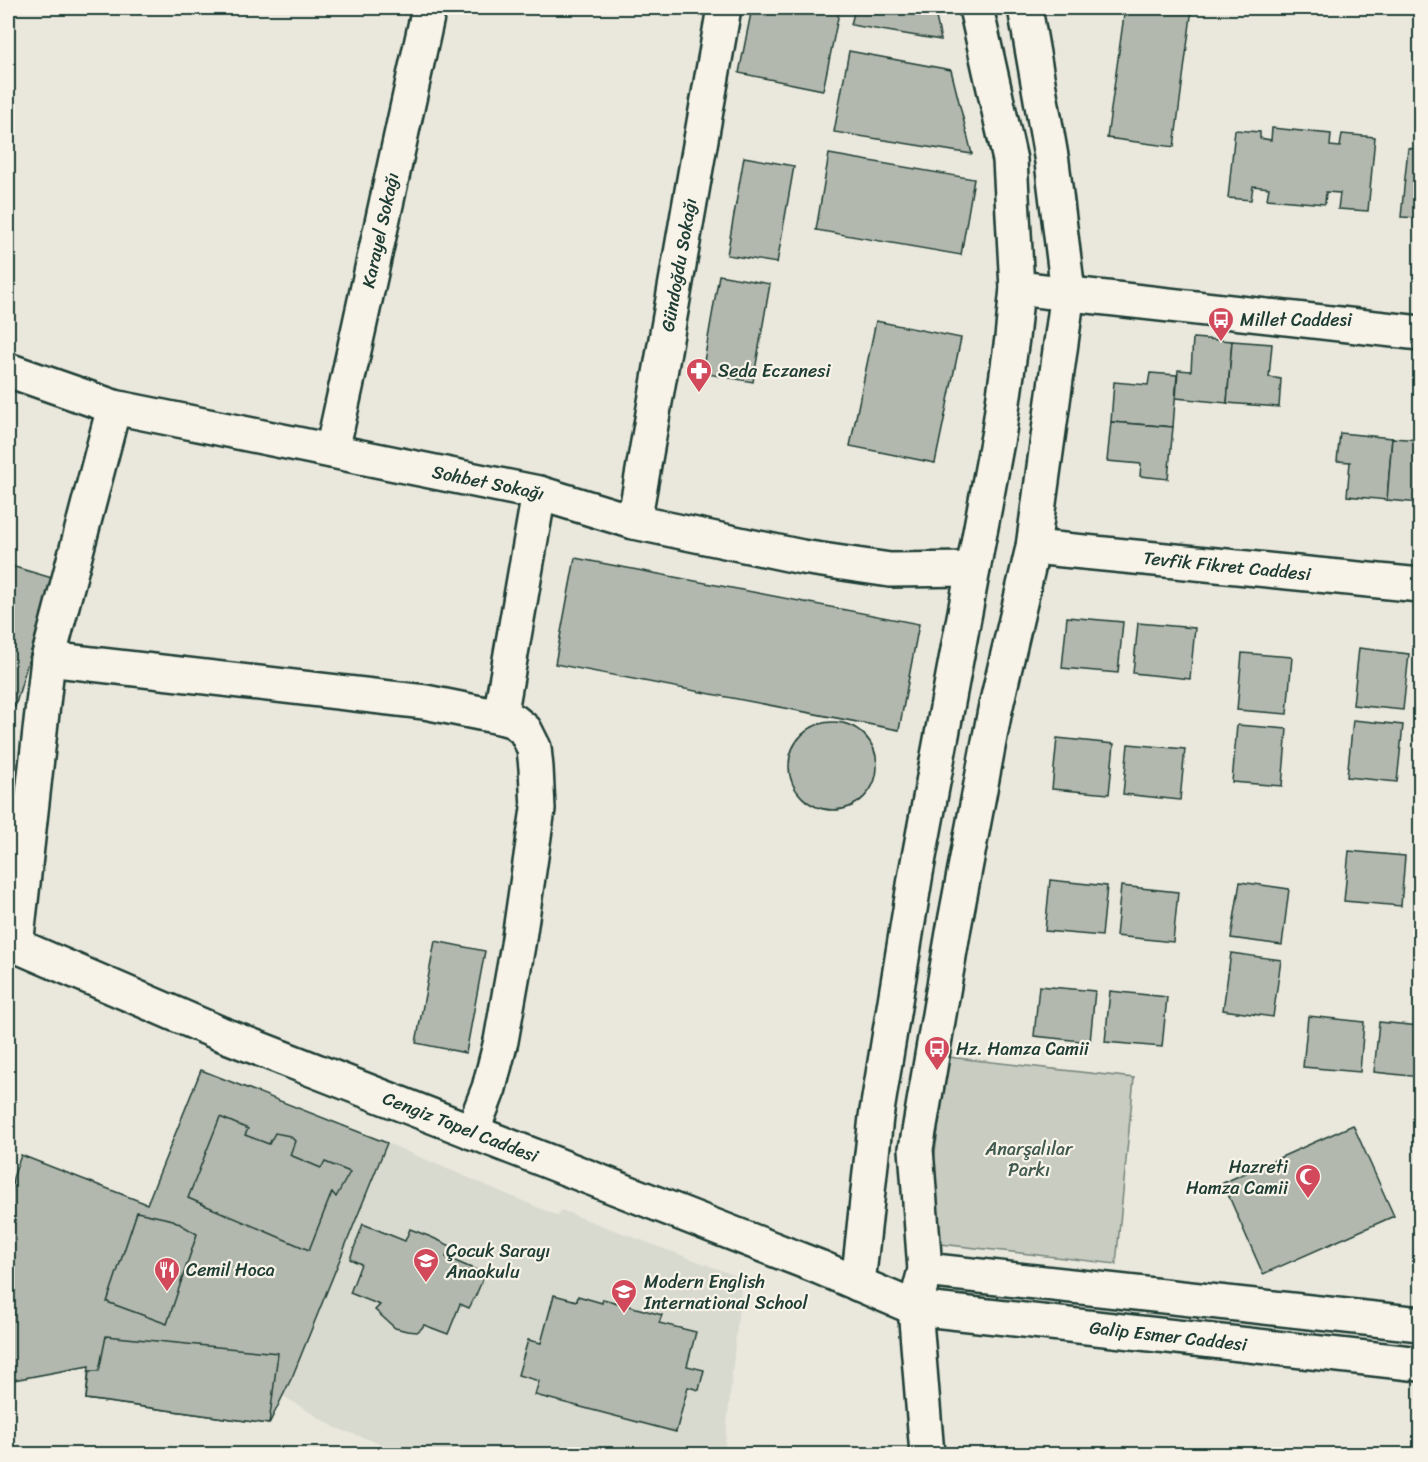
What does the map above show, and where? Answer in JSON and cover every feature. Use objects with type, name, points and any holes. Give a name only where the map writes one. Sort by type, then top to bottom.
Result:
[{"type":"street","name":"Karayel Sokağı","points":[[332,451],[429,8]]},
{"type":"street","name":"Gündoğdu Sokağı","points":[[634,522],[724,8]]},
{"type":"street","points":[[858,1284],[876,1117],[916,873],[999,431],[1017,288],[1010,160],[976,8]]},
{"type":"street","points":[[927,1455],[915,1308],[925,1270],[916,1149],[994,710],[1033,548],[1068,292],[1052,162],[1025,8]]},
{"type":"street","points":[[1017,288],[1420,333]]},
{"type":"street","name":"Sohbet Sokağı","points":[[8,370],[114,408],[539,493],[634,522],[802,557],[890,570],[973,569]]},
{"type":"street","points":[[12,944],[48,659],[114,408]]},
{"type":"street","points":[[500,717],[539,493]]},
{"type":"street","name":"Tevfik Fikret Caddesi","points":[[1033,548],[1420,585]]},
{"type":"street","points":[[48,659],[425,702],[500,717],[514,721],[525,730],[534,748],[538,809],[501,1041],[489,1088],[472,1132]]},
{"type":"street","name":"Cengiz Topel Caddesi","points":[[12,944],[219,1033],[819,1267],[915,1308]]},
{"type":"street","points":[[925,1270],[1420,1324]]},
{"type":"street","name":"Galip Esmer Caddesi","points":[[915,1308],[1420,1364]]},
{"type":"shaded area","points":[[387,1143],[558,1216],[561,1210],[742,1278],[724,1454],[410,1454],[336,1428],[283,1396]]},
{"type":"green space","name":"Anarşalılar Parkı","points":[[948,1057],[1134,1078],[1116,1264],[941,1244],[931,1182]]},
{"type":"building","points":[[752,8],[840,8],[823,90],[739,73]]},
{"type":"building","points":[[855,8],[934,8],[941,40],[851,25]]},
{"type":"building","points":[[1125,8],[1192,8],[1174,147],[1107,138]]},
{"type":"building","points":[[849,51],[951,70],[972,154],[834,132]]},
{"type":"building","points":[[1272,128],[1331,134],[1330,146],[1340,147],[1342,134],[1375,137],[1368,211],[1338,209],[1340,193],[1326,192],[1325,204],[1267,199],[1269,188],[1253,186],[1251,200],[1228,198],[1235,130],[1260,132],[1260,138],[1271,140]]},
{"type":"building","points":[[1408,148],[1420,150],[1420,218],[1401,217]]},
{"type":"building","points":[[829,154],[974,179],[961,255],[816,230]]},
{"type":"building","points":[[744,157],[794,166],[777,263],[727,255]]},
{"type":"building","points":[[719,275],[770,284],[753,382],[702,373]]},
{"type":"building","points":[[876,321],[961,338],[935,463],[850,446]]},
{"type":"building","points":[[1193,338],[1232,341],[1227,403],[1176,398],[1178,370],[1191,371]]},
{"type":"building","points":[[1232,341],[1272,344],[1269,377],[1281,379],[1279,407],[1227,403]]},
{"type":"building","points":[[1150,373],[1177,375],[1173,427],[1111,422],[1114,382],[1148,385]]},
{"type":"building","points":[[1111,422],[1173,427],[1168,479],[1140,476],[1141,464],[1107,461]]},
{"type":"building","points":[[1340,433],[1392,438],[1387,500],[1347,496],[1350,462],[1337,461]]},
{"type":"building","points":[[1392,438],[1420,440],[1420,503],[1387,500]]},
{"type":"building","points":[[575,558],[919,624],[899,730],[555,664]]},
{"type":"building","points":[[8,565],[52,578],[15,707],[8,705]]},
{"type":"building","points":[[1067,617],[1123,622],[1118,673],[1062,668]]},
{"type":"building","points":[[1138,623],[1195,628],[1190,679],[1133,673]]},
{"type":"building","points":[[1359,648],[1409,654],[1403,710],[1353,705]]},
{"type":"building","points":[[1242,653],[1292,657],[1287,714],[1237,710]]},
{"type":"building","points":[[1353,720],[1403,725],[1397,782],[1347,777]]},
{"type":"building","points":[[833,722],[858,729],[870,741],[877,766],[870,791],[858,803],[833,810],[808,803],[796,791],[789,766],[796,741],[808,729]]},
{"type":"building","points":[[1237,725],[1287,729],[1282,786],[1232,782]]},
{"type":"building","points":[[1057,738],[1114,744],[1109,794],[1052,789]]},
{"type":"building","points":[[1128,744],[1185,749],[1180,800],[1123,794]]},
{"type":"building","points":[[1349,851],[1405,856],[1401,906],[1344,901]]},
{"type":"building","points":[[1420,856],[1420,907],[1415,906]]},
{"type":"building","points":[[1050,880],[1107,886],[1102,936],[1045,931]]},
{"type":"building","points":[[1240,882],[1289,889],[1282,945],[1231,938]]},
{"type":"building","points":[[1121,886],[1178,892],[1173,942],[1116,936]]},
{"type":"building","points":[[435,941],[485,951],[466,1053],[416,1043]]},
{"type":"building","points":[[1231,953],[1281,960],[1273,1017],[1223,1010]]},
{"type":"building","points":[[1039,986],[1095,991],[1090,1042],[1034,1036]]},
{"type":"building","points":[[1110,991],[1167,997],[1162,1047],[1105,1042]]},
{"type":"building","points":[[1308,1016],[1364,1022],[1360,1072],[1303,1067]]},
{"type":"building","points":[[1379,1022],[1420,1026],[1420,1077],[1374,1072]]},
{"type":"building","name":"Cemil Hoca","points":[[201,1070],[387,1143],[293,1375],[269,1424],[86,1399],[89,1366],[8,1381],[8,1220],[13,1178],[21,1155],[147,1204]]},
{"type":"building","points":[[220,1117],[248,1129],[245,1135],[269,1144],[275,1133],[290,1136],[295,1141],[290,1155],[321,1168],[325,1162],[350,1172],[336,1197],[332,1192],[309,1250],[188,1198]]},
{"type":"building","name":"Hazreti Hamza Camii","points":[[1353,1125],[1394,1216],[1263,1274],[1223,1183]]},
{"type":"building","points":[[137,1212],[173,1220],[197,1234],[167,1324],[107,1302]]},
{"type":"building","points":[[363,1224],[405,1241],[410,1229],[431,1237],[451,1246],[446,1257],[485,1274],[469,1308],[460,1304],[448,1334],[424,1325],[417,1332],[395,1328],[375,1310],[380,1305],[350,1293],[361,1264],[350,1259]]},
{"type":"building","points":[[554,1295],[577,1301],[578,1296],[602,1303],[603,1299],[662,1315],[659,1323],[696,1332],[687,1366],[704,1370],[699,1390],[688,1387],[676,1432],[535,1395],[539,1381],[518,1375],[528,1340],[541,1343]]},
{"type":"building","points":[[106,1336],[278,1353],[269,1424],[86,1399],[89,1371],[99,1371]]},
{"type":"place","name":"Millet Caddesi","points":[[1221,343]]},
{"type":"place","name":"Seda Eczanesi","points":[[699,394]]},
{"type":"place","name":"Hz. Hamza Camii","points":[[937,1072]]},
{"type":"place","name":"Hazreti Hamza Camii","points":[[1308,1200]]},
{"type":"place","name":"Çocuk Sarayı Anaokulu","points":[[426,1284]]},
{"type":"place","name":"Cemil Hoca","points":[[167,1293]]},
{"type":"place","name":"Modern English International School","points":[[624,1315]]}]
